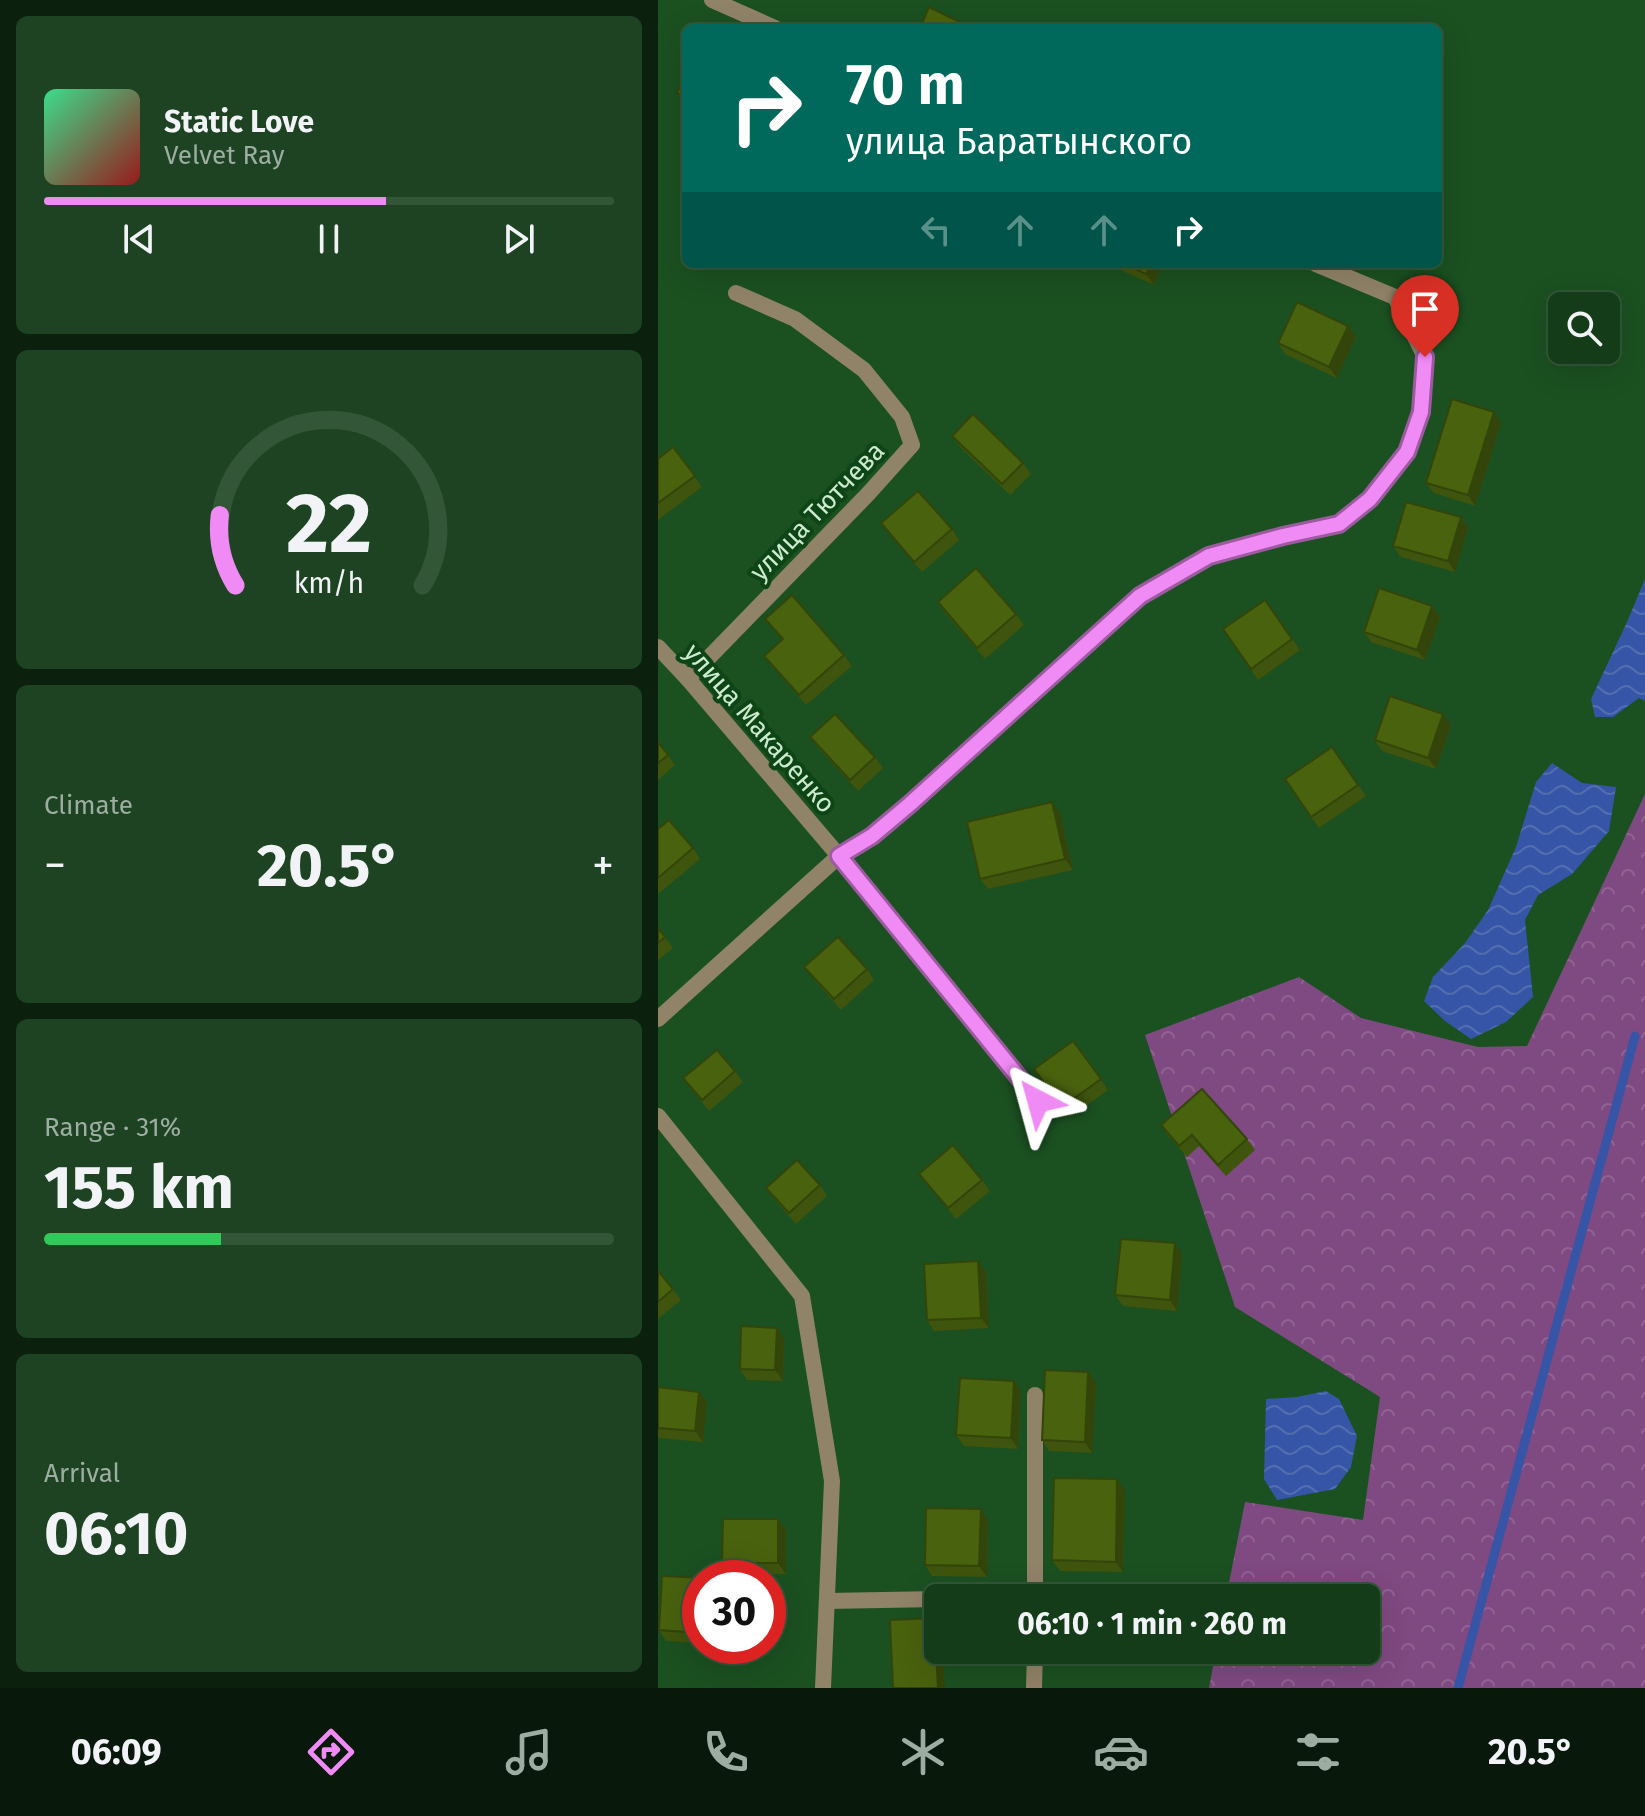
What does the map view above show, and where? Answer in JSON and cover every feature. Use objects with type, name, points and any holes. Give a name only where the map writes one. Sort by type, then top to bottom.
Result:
[{"type":"street","points":[[712,0],[766,24]]},
{"type":"street","points":[[658,1019],[839,856],[872,836],[910,804],[1140,596],[1209,556],[1339,524],[1370,499],[1407,452],[1421,412],[1425,357],[1395,297],[1326,268]]},
{"type":"street","name":"улица Тютчева","points":[[688,679],[912,445],[902,417],[864,370],[795,319],[736,293]]},
{"type":"street","name":"улица Макаренко","points":[[658,647],[839,856],[1038,1101]]},
{"type":"street","points":[[658,1116],[802,1296],[832,1481],[823,1688]]},
{"type":"street","points":[[1035,1395],[1035,1584]]},
{"type":"street","points":[[827,1601],[924,1599]]},
{"type":"street","points":[[1034,1688],[1035,1664]]},
{"type":"green space","points":[[1645,794],[1645,1688],[1209,1688],[1213,1664],[1380,1664],[1380,1584],[1229,1584],[1245,1502],[1363,1520],[1380,1397],[1235,1307],[1145,1035],[1299,977],[1361,1018],[1478,1047],[1527,1046]]},
{"type":"water","points":[[1645,579],[1645,701],[1639,698],[1613,717],[1595,717],[1591,699]]},
{"type":"water","points":[[1552,763],[1582,783],[1616,787],[1609,831],[1572,874],[1538,895],[1525,920],[1533,997],[1506,1022],[1471,1039],[1424,1001],[1433,977],[1465,943],[1488,910],[1516,847],[1536,782]]},
{"type":"water","points":[[1326,1391],[1339,1399],[1357,1436],[1351,1467],[1335,1489],[1277,1500],[1264,1479],[1266,1399]]},
{"type":"building","points":[[929,7],[964,24],[922,24]]},
{"type":"building","points":[[1133,268],[1149,268],[1146,274]]},
{"type":"building","points":[[1297,302],[1348,326],[1329,367],[1278,343]]},
{"type":"building","points":[[1452,399],[1494,412],[1468,495],[1426,483]]},
{"type":"building","points":[[973,414],[1023,463],[1002,484],[952,436]]},
{"type":"building","points":[[673,447],[695,476],[658,503],[658,459]]},
{"type":"building","points":[[918,491],[952,529],[914,562],[881,523]]},
{"type":"building","points":[[1406,502],[1461,517],[1448,561],[1393,546]]},
{"type":"building","points":[[976,568],[1016,614],[977,648],[938,602]]},
{"type":"building","points":[[1379,588],[1432,606],[1417,650],[1364,632]]},
{"type":"building","points":[[792,595],[844,655],[799,695],[764,656],[783,639],[765,619]]},
{"type":"building","points":[[1265,600],[1292,639],[1251,669],[1223,629]]},
{"type":"building","points":[[1390,696],[1443,714],[1428,758],[1375,740]]},
{"type":"building","points":[[835,714],[875,757],[850,780],[810,737]]},
{"type":"building","points":[[658,742],[668,755],[658,763]]},
{"type":"building","points":[[1332,747],[1358,785],[1311,817],[1285,779]]},
{"type":"building","points":[[1052,802],[1065,859],[980,879],[967,822]]},
{"type":"building","points":[[669,820],[693,848],[658,878],[658,829]]},
{"type":"building","points":[[658,928],[665,937],[658,943]]},
{"type":"building","points":[[838,937],[867,969],[834,999],[804,967]]},
{"type":"building","points":[[1073,1041],[1101,1079],[1062,1107],[1034,1069]]},
{"type":"building","points":[[717,1050],[735,1071],[702,1100],[683,1078]]},
{"type":"building","points":[[1202,1089],[1247,1139],[1218,1165],[1192,1135],[1179,1146],[1161,1125]]},
{"type":"building","points":[[953,1145],[982,1180],[948,1208],[919,1174]]},
{"type":"building","points":[[797,1160],[820,1185],[789,1213],[766,1188]]},
{"type":"building","points":[[1121,1239],[1175,1243],[1170,1300],[1115,1295]]},
{"type":"building","points":[[978,1261],[981,1318],[927,1320],[924,1264]]},
{"type":"building","points":[[658,1271],[673,1289],[658,1302]]},
{"type":"building","points":[[741,1326],[777,1328],[775,1370],[740,1369]]},
{"type":"building","points":[[1045,1370],[1088,1372],[1085,1442],[1042,1440]]},
{"type":"building","points":[[960,1378],[1014,1381],[1011,1438],[956,1435]]},
{"type":"building","points":[[658,1387],[699,1392],[695,1431],[658,1428]]},
{"type":"building","points":[[1054,1478],[1117,1479],[1116,1562],[1052,1560]]},
{"type":"building","points":[[926,1508],[981,1509],[979,1566],[925,1565]]},
{"type":"building","points":[[723,1519],[778,1519],[778,1560],[722,1560]]},
{"type":"building","points":[[662,1576],[682,1577],[682,1632],[659,1630]]},
{"type":"building","points":[[924,1618],[924,1664],[937,1664],[938,1688],[893,1688],[890,1620]]},
{"type":"waterway","points":[[1458,1688],[1635,1036]]},
{"type":"route","points":[[1038,1101],[839,856],[872,836],[910,804],[1140,596],[1209,556],[1339,524],[1370,499],[1407,452],[1421,412],[1425,357]]}]
